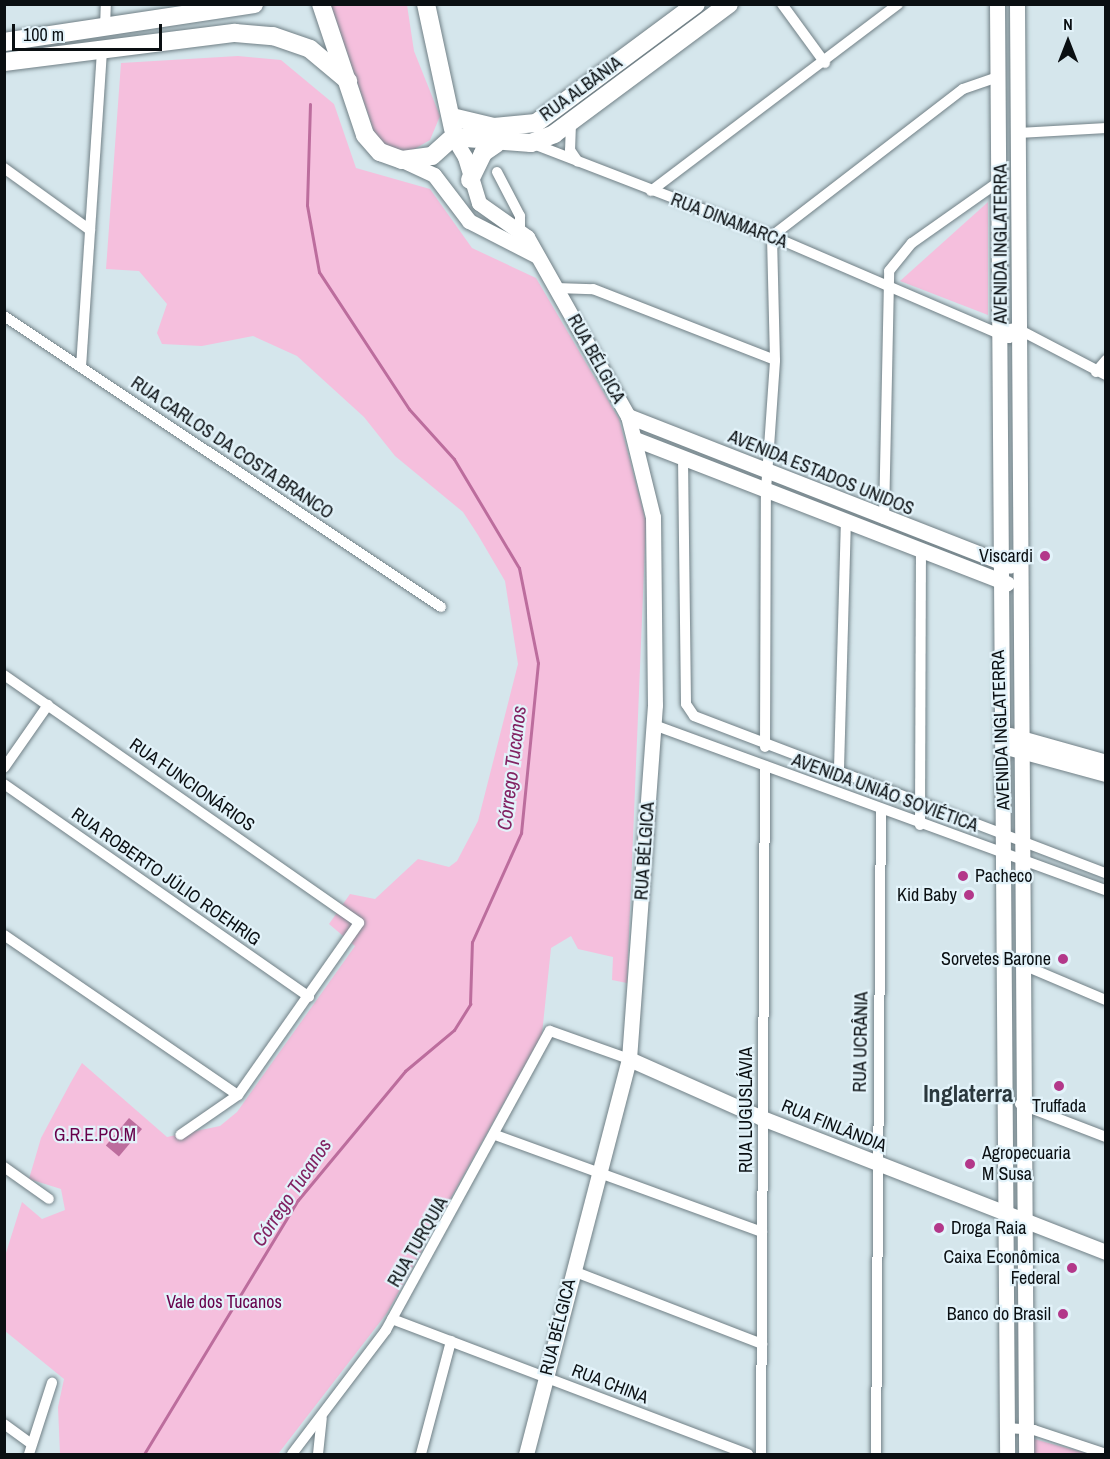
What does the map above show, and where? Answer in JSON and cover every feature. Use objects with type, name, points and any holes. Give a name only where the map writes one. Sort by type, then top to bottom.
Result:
[{"type":"main road","points":[[4,42],[254,4]]},
{"type":"main road","points":[[321,4],[365,135],[381,152],[402,160],[432,156],[453,137]]},
{"type":"main road","name":"RUA ALBÂNIA","points":[[452,117],[494,127],[536,123],[696,4]]},
{"type":"main road","name":"RUA ALBÂNIA","points":[[531,143],[572,122],[729,4]]},
{"type":"main road","name":"RUA BÉLGICA","points":[[426,5],[438,77],[452,117],[453,137]]},
{"type":"main road","points":[[4,62],[235,33],[273,36],[310,49],[348,81]]},
{"type":"main road","name":"RUA DINAMARCA","points":[[453,137],[496,144],[531,143]]},
{"type":"main road","points":[[470,180],[483,153],[496,144]]},
{"type":"street","points":[[105,28],[106,4]]},
{"type":"street","points":[[782,4],[825,63]]},
{"type":"street","points":[[651,191],[825,63],[898,4]]},
{"type":"street","name":"AVENIDA INGLATERRA","points":[[997,4],[1000,76],[1000,583],[1005,1033],[1013,1051],[1020,1104],[1026,1222],[1026,1455]]},
{"type":"street","name":"AVENIDA INGLATERRA","points":[[1007,1455],[1007,1213],[1013,1051],[1021,1033],[1026,861],[1019,743],[1018,566],[1021,332],[1017,4]]},
{"type":"street","points":[[81,367],[102,51]]},
{"type":"street","points":[[765,747],[766,490],[775,360],[772,236],[963,89],[1000,76]]},
{"type":"street","points":[[572,122],[569,142],[578,162]]},
{"type":"street","points":[[999,134],[1106,128]]},
{"type":"street","name":"RUA BÉLGICA","points":[[453,137],[465,157],[470,180],[488,213],[520,230],[543,260],[556,288],[628,416],[653,517],[654,725],[629,1059],[598,1170],[526,1455]]},
{"type":"street","name":"RUA DINAMARCA","points":[[531,143],[772,236],[888,288],[1000,332],[1011,327],[1101,374]]},
{"type":"street","points":[[402,160],[434,175],[469,221],[543,260]]},
{"type":"street","points":[[4,168],[90,231]]},
{"type":"street","points":[[497,172],[520,216],[520,230]]},
{"type":"street","points":[[884,519],[888,288],[895,257],[1000,180]]},
{"type":"street","points":[[556,288],[593,289],[775,360]]},
{"type":"street","name":"RUA CARLOS DA COSTA BRANCO","points":[[4,316],[441,607]]},
{"type":"street","points":[[1101,374],[1106,360]]},
{"type":"street","name":"AVENIDA ESTADOS UNIDOS","points":[[628,416],[1000,566]]},
{"type":"street","name":"AVENIDA ESTADOS UNIDOS","points":[[635,439],[1000,583]]},
{"type":"street","name":"AVENIDA UNIÃO SOVIÉTICA","points":[[683,458],[686,704],[694,716],[765,747],[839,769],[920,803],[1106,873]]},
{"type":"street","points":[[839,769],[846,522]]},
{"type":"street","points":[[920,825],[921,551]]},
{"type":"street","points":[[1000,566],[1018,566]]},
{"type":"street","points":[[1000,583],[1018,583]]},
{"type":"street","name":"RUA FUNCIONÁRIOS","points":[[4,675],[359,923],[309,997]]},
{"type":"street","points":[[4,768],[48,705]]},
{"type":"street","name":"AVENIDA UNIÃO SOVIÉTICA","points":[[654,725],[920,825],[1106,890]]},
{"type":"street","points":[[1001,740],[1106,762]]},
{"type":"street","points":[[1019,743],[1106,774]]},
{"type":"street","name":"RUA LUGUSLÁVIA","points":[[761,1455],[765,766]]},
{"type":"street","name":"RUA ROBERTO JÚLIO ROEHRIG","points":[[4,784],[309,997]]},
{"type":"street","name":"RUA UCRÂNIA","points":[[876,1455],[876,1163],[881,810]]},
{"type":"street","points":[[4,934],[238,1095]]},
{"type":"street","points":[[1023,966],[1106,1000]]},
{"type":"street","points":[[180,1135],[238,1095],[309,997]]},
{"type":"street","name":"RUA FINLÂNDIA","points":[[550,1031],[629,1059],[762,1118],[1106,1252]]},
{"type":"street","name":"RUA TURQUIA","points":[[292,1455],[322,1418],[392,1319],[498,1136],[550,1031]]},
{"type":"street","points":[[1005,1033],[1021,1033]]},
{"type":"street","points":[[1020,1104],[1106,1137]]},
{"type":"street","points":[[498,1136],[598,1170],[762,1232]]},
{"type":"street","points":[[4,1167],[49,1199]]},
{"type":"street","points":[[573,1271],[762,1344]]},
{"type":"street","name":"RUA CHINA","points":[[392,1319],[748,1455]]},
{"type":"street","points":[[421,1455],[451,1341]]},
{"type":"street","points":[[4,1424],[30,1449],[52,1383]]},
{"type":"street","points":[[318,1455],[322,1418]]},
{"type":"street","points":[[1007,1428],[1026,1428],[1106,1454]]},
{"type":"green space","points":[[331,5],[407,5],[414,51],[440,116],[430,140],[406,154],[379,146]]},
{"type":"green space","name":"Vale dos Tucanos","points":[[238,56],[281,60],[334,104],[356,168],[430,189],[472,248],[536,278],[619,419],[646,522],[627,983],[612,980],[613,957],[578,949],[571,936],[551,948],[542,1034],[387,1313],[278,1454],[60,1454],[58,1407],[64,1379],[5,1331],[5,1256],[22,1202],[42,1219],[65,1210],[61,1189],[29,1179],[41,1138],[82,1063],[167,1137],[220,1126],[237,1112],[355,946],[329,924],[350,894],[375,899],[418,859],[449,867],[457,861],[478,821],[518,664],[505,581],[478,535],[463,512],[395,456],[364,417],[297,356],[253,336],[202,346],[162,344],[157,333],[167,304],[139,271],[106,269],[121,63]]},
{"type":"green space","points":[[988,202],[988,315],[900,281]]},
{"type":"green space","points":[[1034,1439],[1089,1454],[1034,1454]]},
{"type":"shaded area","points":[[129,1118],[142,1129],[119,1157],[106,1146]]},
{"type":"waterway","name":"Córrego Tucanos","points":[[144,1454],[298,1200],[405,1071],[454,1030],[470,1004],[472,942],[521,833],[538,663],[519,568],[454,459],[409,409],[319,272],[307,205],[310,104]]},
{"type":"place","name":"Viscardi","points":[[1045,556]]},
{"type":"place","name":"Pacheco","points":[[963,876]]},
{"type":"place","name":"Kid Baby","points":[[969,895]]},
{"type":"place","name":"Sorvetes Barone","points":[[1063,959]]},
{"type":"place","name":"Truffada","points":[[1059,1086]]},
{"type":"place","name":"Agropecuaria M Susa","points":[[970,1164]]},
{"type":"place","name":"Droga Raia","points":[[939,1228]]},
{"type":"place","name":"Caixa Econômica Federal","points":[[1072,1268]]},
{"type":"place","name":"Banco do Brasil","points":[[1063,1314]]},
{"type":"district","name":"Inglaterra","points":[[968,1094]]},
{"type":"park label","name":"G.R.E.PO.M","points":[[95,1135]]}]
